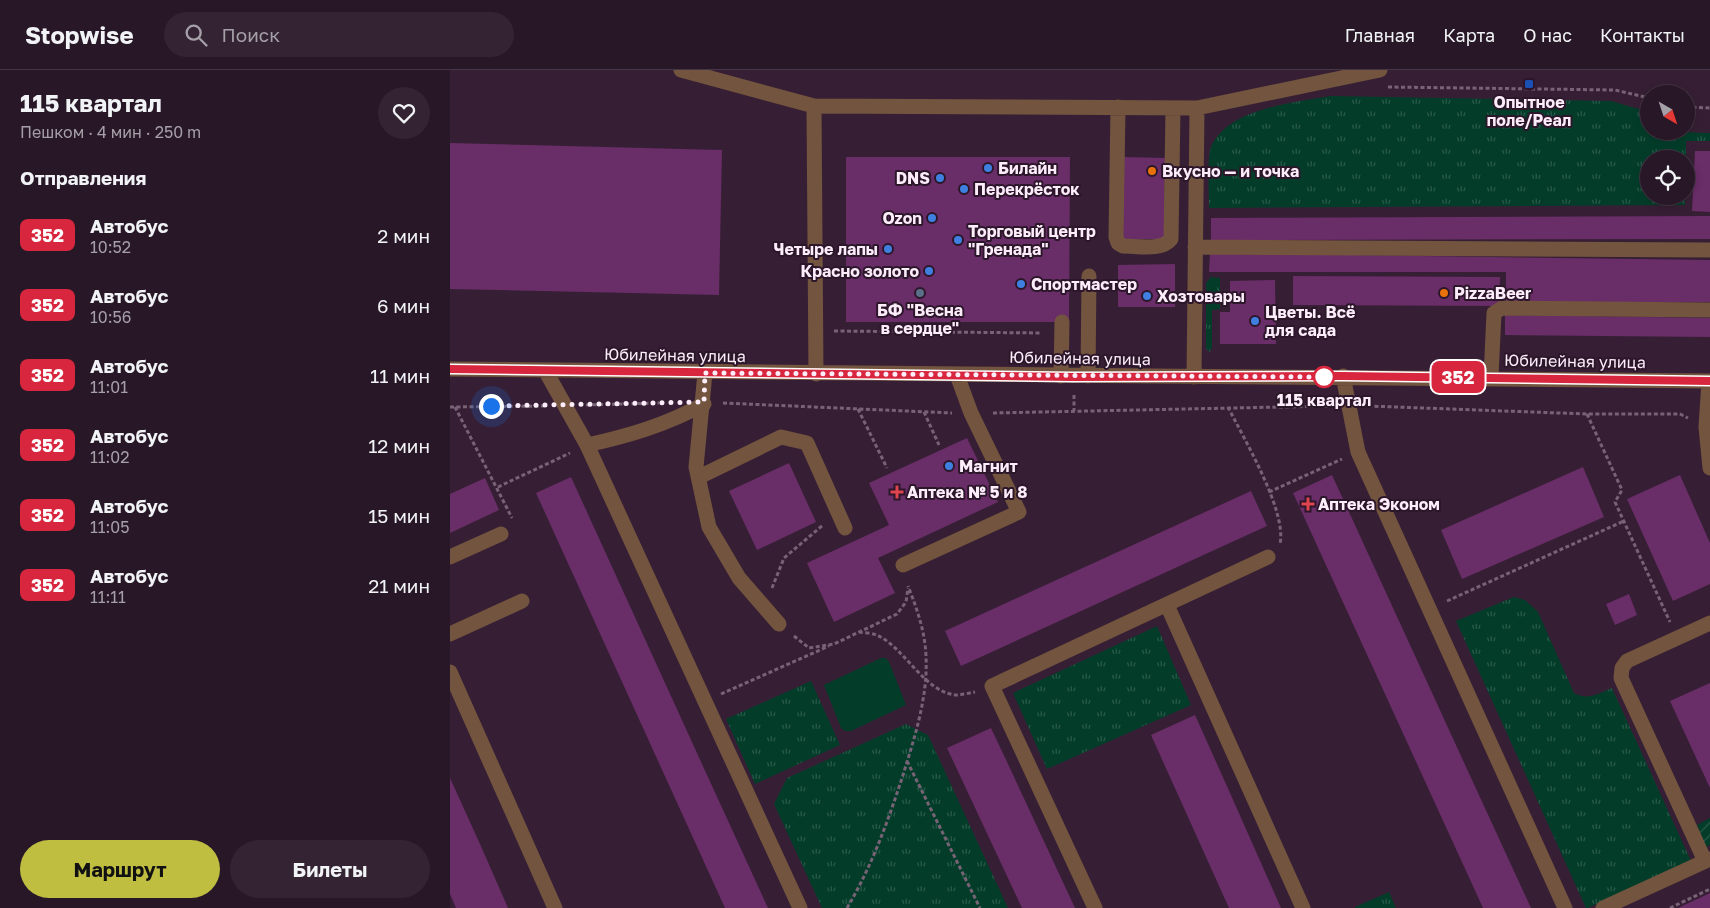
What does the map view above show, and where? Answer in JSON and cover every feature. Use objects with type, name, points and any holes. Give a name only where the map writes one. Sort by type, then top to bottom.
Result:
[{"type":"street","points":[[681,70],[814,106],[1173,108],[1197,108],[1380,70]]},
{"type":"street","points":[[814,106],[816,374]]},
{"type":"street","points":[[1118,107],[1116,237],[1118,243],[1123,246],[1160,246],[1168,244],[1171,238],[1173,108]]},
{"type":"street","points":[[1194,377],[1197,108]]},
{"type":"street","points":[[1195,247],[1710,250]]},
{"type":"street","points":[[1088,376],[1089,276]]},
{"type":"street","points":[[1492,377],[1494,313],[1502,308],[1710,310]]},
{"type":"street","points":[[1060,376],[1062,328]]},
{"type":"street","name":"Юбилейная улица","points":[[450,369],[1060,376],[1492,377],[1710,381]]},
{"type":"street","points":[[545,370],[587,445],[706,700],[800,908]]},
{"type":"street","points":[[705,373],[704,403],[696,467],[709,526],[739,578],[779,624]]},
{"type":"street","points":[[903,565],[1019,512],[971,413],[957,374]]},
{"type":"street","points":[[1343,376],[1358,452],[1564,908]]},
{"type":"street","points":[[1710,381],[1706,427],[1710,468]]},
{"type":"street","points":[[587,445],[630,436],[676,419],[704,403]]},
{"type":"street","points":[[699,477],[781,438],[807,443],[845,528]]},
{"type":"street","points":[[450,557],[501,534]]},
{"type":"street","points":[[1096,908],[992,686],[1268,557]]},
{"type":"street","points":[[450,634],[522,601]]},
{"type":"street","points":[[1167,605],[1303,908]]},
{"type":"street","points":[[1603,908],[1707,860],[1622,678],[1622,668],[1627,661],[1710,623]]},
{"type":"street","points":[[450,672],[556,908]]},
{"type":"path","points":[[1387,87],[1615,90],[1640,96]]},
{"type":"path","points":[[1695,108],[1710,108]]},
{"type":"path","points":[[816,331],[1062,328]]},
{"type":"path","points":[[450,407],[664,403]]},
{"type":"path","points":[[704,403],[971,413],[1348,406],[1587,414],[1680,414],[1706,427]]},
{"type":"path","points":[[455,407],[498,487],[516,526],[501,534]]},
{"type":"path","points":[[1228,407],[1270,492],[1281,524],[1281,543],[1268,557]]},
{"type":"path","points":[[858,408],[887,468]]},
{"type":"path","points":[[924,412],[939,445]]},
{"type":"path","points":[[1587,414],[1622,490],[1615,502],[1678,638]]},
{"type":"path","points":[[498,487],[587,445]]},
{"type":"path","points":[[1270,492],[1358,452]]},
{"type":"path","points":[[834,644],[809,648],[779,624],[771,586],[784,558],[838,512]]},
{"type":"path","points":[[1429,609],[1624,521]]},
{"type":"path","points":[[847,908],[864,879],[890,815],[923,705],[926,680],[924,631],[908,586],[903,565]]},
{"type":"path","points":[[706,700],[897,614],[906,602],[908,586]]},
{"type":"path","points":[[859,632],[876,634],[902,653],[926,680],[941,690],[956,695],[977,692],[992,686]]},
{"type":"path","points":[[907,761],[980,908]]},
{"type":"path","points":[[1670,908],[1710,889]]},
{"type":"green space","points":[[1330,96],[1611,101],[1640,109],[1640,140],[1695,140],[1695,133],[1710,133],[1710,141],[1686,141],[1686,150],[1640,150],[1640,205],[1685,205],[1209,208],[1210,152],[1219,134],[1246,116],[1281,105]]},
{"type":"green space","points":[[1211,277],[1220,278],[1220,309],[1212,310],[1212,347],[1210,352],[1206,349],[1206,283]]},
{"type":"green space","points":[[1514,597],[1525,600],[1538,612],[1574,693],[1589,696],[1612,688],[1691,861],[1588,908],[1586,908],[1456,621]]},
{"type":"green space","points":[[1157,626],[1191,705],[1047,769],[1013,693]]},
{"type":"green space","points":[[881,658],[886,658],[889,662],[906,705],[851,731],[845,731],[841,728],[824,685]]},
{"type":"green space","points":[[811,681],[840,745],[755,784],[726,719]]},
{"type":"green space","points":[[906,724],[928,735],[1008,908],[822,908],[774,804],[787,778]]},
{"type":"green space","points":[[1710,818],[1710,845],[1706,847],[1697,825]]},
{"type":"green space","points":[[1389,892],[1396,908],[1355,908],[1355,907]]},
{"type":"building","points":[[450,143],[722,150],[719,295],[450,289]]},
{"type":"building","points":[[1695,151],[1710,151],[1710,212],[1692,211],[1692,205],[1695,205]]},
{"type":"building","name":"Торговый центр \"Гренада\"","points":[[846,157],[1070,157],[1069,322],[846,322]]},
{"type":"building","points":[[1124,157],[1165,158],[1164,239],[1122,239]]},
{"type":"building","points":[[1710,216],[1710,239],[1211,240],[1211,218]]},
{"type":"building","points":[[1210,253],[1710,260],[1710,302],[1506,302],[1506,272],[1209,272]]},
{"type":"building","points":[[1175,264],[1175,307],[1118,307],[1118,265]]},
{"type":"building","points":[[1293,276],[1500,277],[1499,306],[1293,305]]},
{"type":"building","points":[[1275,280],[1276,344],[1220,344],[1220,312],[1230,312],[1230,281]]},
{"type":"building","points":[[1505,315],[1710,318],[1710,337],[1505,335]]},
{"type":"building","points":[[967,438],[998,502],[878,558],[895,593],[834,622],[807,563],[889,525],[869,483]]},
{"type":"building","points":[[789,463],[816,522],[757,550],[729,491]]},
{"type":"building","points":[[1583,467],[1604,517],[1462,579],[1441,530]]},
{"type":"building","points":[[1332,475],[1531,908],[1483,908],[1293,493]]},
{"type":"building","points":[[1680,475],[1710,543],[1710,584],[1673,601],[1627,499]]},
{"type":"building","points":[[571,477],[768,908],[725,908],[536,493]]},
{"type":"building","points":[[485,478],[499,510],[450,533],[450,494]]},
{"type":"building","points":[[1251,491],[1267,526],[961,666],[945,631]]},
{"type":"building","points":[[1629,594],[1637,615],[1615,625],[1606,604]]},
{"type":"building","points":[[1710,683],[1710,788],[1670,701]]},
{"type":"building","points":[[1195,715],[1281,908],[1229,908],[1151,735]]},
{"type":"building","points":[[991,728],[1075,908],[1022,908],[947,748]]},
{"type":"building","points":[[450,778],[508,908],[456,908],[450,894]]},
{"type":"building","points":[[1710,893],[1710,908],[1678,908]]},
{"type":"bus line","name":"352","points":[[450,369],[957,374],[1073,377],[1343,376],[1710,381]]},
{"type":"place","name":"Опытное поле/Реал","points":[[1529,84]]},
{"type":"place","name":"Билайн","points":[[988,168]]},
{"type":"place","name":"Вкусно — и точка","points":[[1152,171]]},
{"type":"place","name":"DNS","points":[[940,178]]},
{"type":"place","name":"Перекрёсток","points":[[964,189]]},
{"type":"place","name":"Ozon","points":[[932,218]]},
{"type":"place","name":"Торговый центр \"Гренада\"","points":[[958,240]]},
{"type":"place","name":"Четыре лапы","points":[[888,249]]},
{"type":"place","name":"Красно золото","points":[[929,271]]},
{"type":"place","name":"Спортмастер","points":[[1021,284]]},
{"type":"place","name":"БФ \"Весна в сердце\"","points":[[920,293]]},
{"type":"place","name":"PizzaBeer","points":[[1444,293]]},
{"type":"place","name":"Хозтовары","points":[[1147,296]]},
{"type":"place","name":"Цветы. Всё для сада","points":[[1255,321]]},
{"type":"place","name":"115 квартал","points":[[1324,377]]},
{"type":"place","name":"Магнит","points":[[949,466]]},
{"type":"place","name":"Аптека № 5 и 8","points":[[897,492]]},
{"type":"place","name":"Аптека Эконом","points":[[1308,504]]},
{"type":"route","points":[[491,406],[704,402],[705,373],[957,374],[1073,377],[1324,377]]}]
